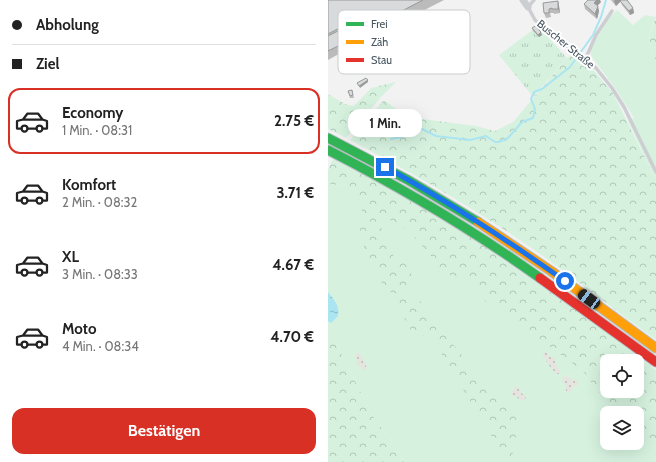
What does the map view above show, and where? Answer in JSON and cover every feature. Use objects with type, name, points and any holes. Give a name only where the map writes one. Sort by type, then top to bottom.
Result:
[{"type":"highway","points":[[328,138],[398,174],[486,227],[528,255],[656,348]]},
{"type":"highway","points":[[328,150],[406,191],[481,236],[522,264],[656,362]]},
{"type":"street","name":"Buscher Straße","points":[[523,0],[528,7]]},
{"type":"lane","points":[[528,7],[534,0]]},
{"type":"lane","name":"Buscher Straße","points":[[528,7],[535,20],[596,68],[620,100],[656,172]]},
{"type":"lane","points":[[585,60],[596,35],[612,11]]},
{"type":"green space","points":[[617,10],[633,25],[645,15],[655,17],[651,29],[650,43],[656,60],[656,180],[628,121],[634,118],[615,88],[591,56],[591,47],[610,17]]},
{"type":"green space","points":[[656,15],[656,60],[651,47],[650,33]]},
{"type":"green space","points":[[538,26],[567,58],[533,97],[499,55]]},
{"type":"green space","points":[[573,54],[595,72],[613,93],[656,180],[656,340],[553,263],[511,234],[438,189],[350,140],[384,100],[407,117],[476,126],[495,131],[513,122],[567,58]]},
{"type":"green space","points":[[396,82],[346,138],[328,129],[328,94],[345,104],[352,106],[356,104],[371,88]]},
{"type":"green space","points":[[333,159],[390,189],[477,241],[593,322],[635,354],[600,354],[600,394],[584,372],[527,330],[508,312],[486,302],[471,284],[465,280],[438,271],[439,265],[408,230],[390,220],[379,219],[374,223],[368,221],[348,186],[328,184],[328,170]]},
{"type":"green space","points":[[328,184],[348,186],[402,221],[460,255],[600,385],[600,398],[628,398],[656,407],[656,462],[406,462],[372,415],[328,327]]},
{"type":"green space","points":[[358,216],[365,224],[370,226],[380,226],[386,235],[394,257],[409,268],[413,278],[401,292],[390,292],[383,285],[376,268],[365,250]]},
{"type":"green space","points":[[407,294],[413,296],[424,305],[442,331],[486,386],[515,417],[518,423],[518,429],[513,444],[513,459],[506,460],[430,335],[414,336],[402,312],[399,302],[399,297]]},
{"type":"green space","points":[[328,327],[372,415],[406,462],[328,462]]},
{"type":"green space","points":[[644,361],[656,370],[656,448],[644,438],[644,406],[610,406],[603,398],[644,398]]},
{"type":"sand","points":[[543,352],[546,352],[549,356],[555,359],[556,365],[560,370],[560,374],[556,374],[544,357]]},
{"type":"sand","points":[[357,353],[361,354],[367,369],[364,370],[357,364],[355,355]]},
{"type":"sand","points":[[564,375],[578,382],[577,386],[573,386],[572,391],[569,393],[566,391],[565,384],[562,381]]},
{"type":"sand","points":[[515,387],[519,387],[521,393],[525,395],[526,398],[524,400],[521,400],[511,394],[511,391],[514,390]]},
{"type":"water","points":[[328,292],[336,303],[338,309],[338,316],[331,323],[328,321]]},
{"type":"building","points":[[328,0],[423,0],[404,10],[338,10],[338,29],[328,34]]},
{"type":"building","points":[[588,0],[597,0],[594,3],[598,6],[595,14],[584,4]]},
{"type":"building","points":[[627,0],[633,8],[629,11],[620,1]]},
{"type":"building","points":[[558,1],[558,9],[552,8],[549,9],[549,13],[544,13],[543,3]]},
{"type":"building","points":[[535,26],[541,32],[538,35],[532,28]]},
{"type":"building","points":[[338,31],[338,46],[328,51],[328,36]]},
{"type":"building","points":[[366,78],[368,80],[359,86],[357,83]]},
{"type":"building","points":[[352,90],[353,95],[350,96],[348,91]]},
{"type":"waterway","points":[[391,139],[402,137],[422,129],[436,136],[470,140],[486,136],[495,142],[499,142],[508,138],[522,122],[533,118],[535,109],[531,99],[534,92],[542,89],[570,67],[593,35],[601,17],[606,0]]},
{"type":"traffic: fast","points":[[328,138],[408,180],[478,222]]},
{"type":"traffic: fast","points":[[328,150],[437,210],[515,260],[540,278]]},
{"type":"traffic: slow","points":[[478,222],[551,271],[656,348]]},
{"type":"traffic: jam","points":[[540,278],[656,362]]},
{"type":"route","points":[[385,167],[486,227],[565,281]]}]
